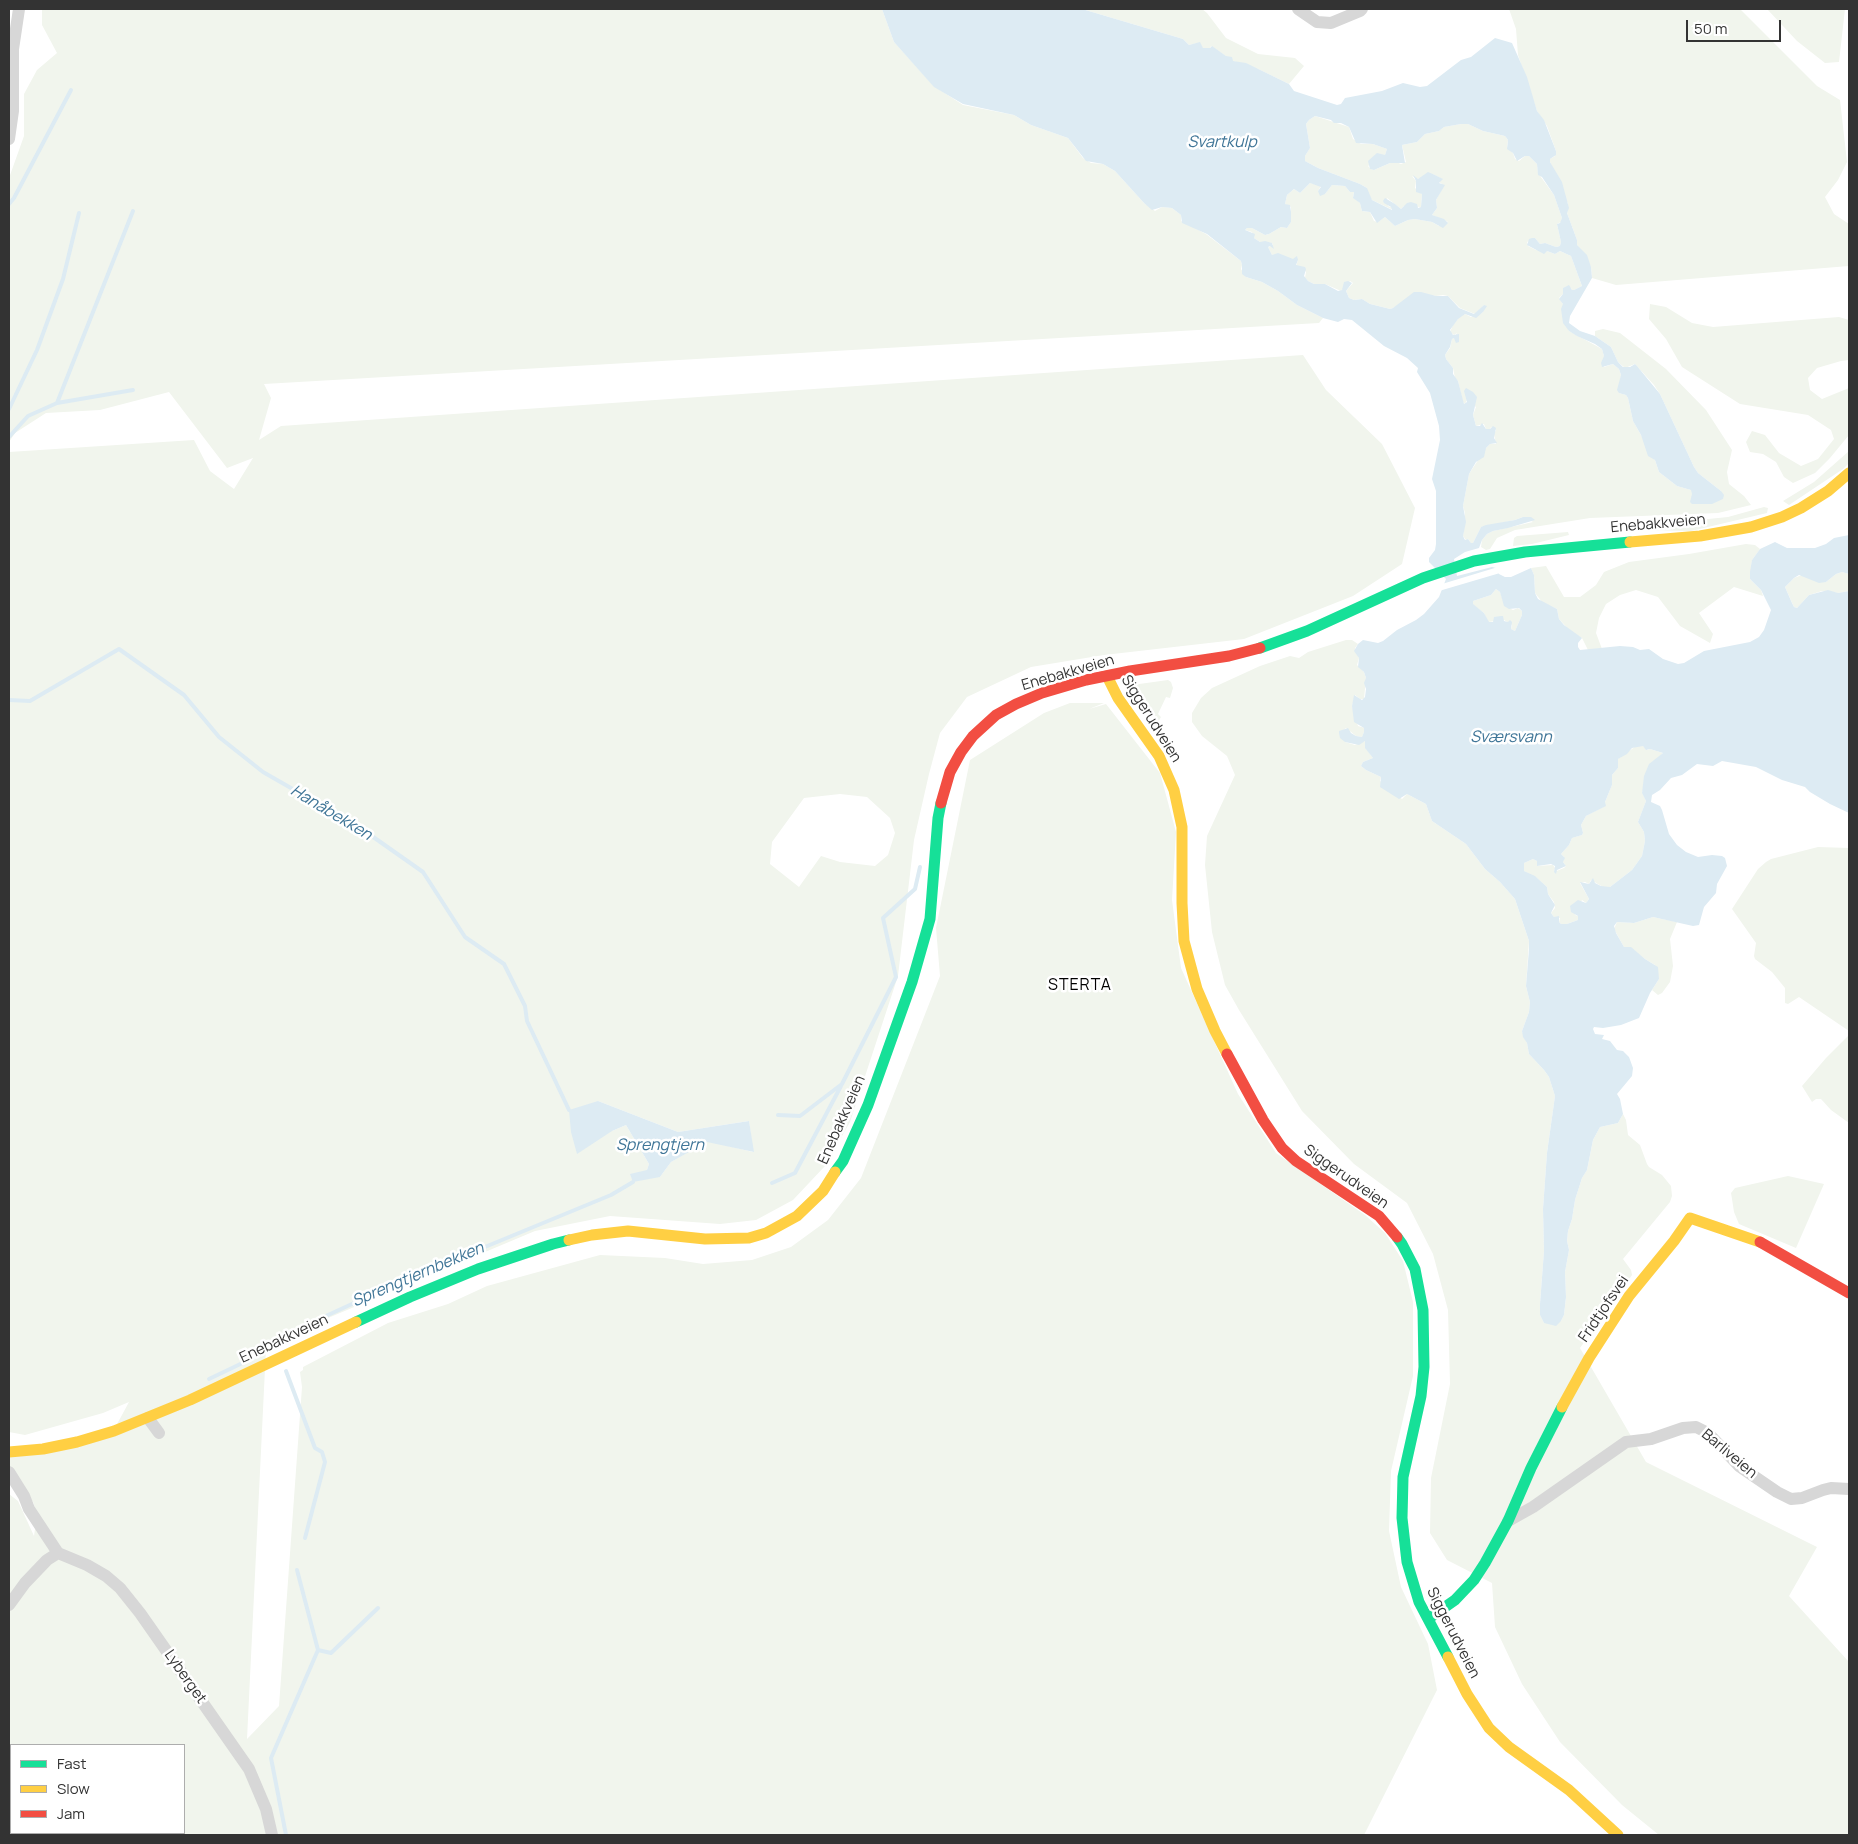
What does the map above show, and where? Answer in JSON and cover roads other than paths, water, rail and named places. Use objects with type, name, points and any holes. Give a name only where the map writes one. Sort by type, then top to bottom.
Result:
[{"type":"main road","name":"Enebakkveien","points":[[9,1452],[43,1449],[77,1442],[148,1418],[410,1297],[478,1269],[529,1251],[592,1234],[628,1231],[705,1238],[749,1238],[774,1229],[797,1216],[823,1191],[843,1161],[865,1111],[912,982],[930,920],[939,809],[943,791],[954,764],[978,731],[996,715],[1011,707],[1042,693],[1107,676],[1229,656],[1263,647],[1307,631],[1443,571],[1474,561],[1525,552],[1700,536],[1751,527],[1782,517],[1801,508],[1828,491],[1849,473]]},
{"type":"main road","name":"Siggerudveien","points":[[1107,676],[1118,698],[1159,756],[1174,790],[1182,827],[1184,941],[1197,989],[1215,1031],[1264,1120],[1282,1148],[1296,1162],[1379,1216],[1402,1244],[1415,1269],[1422,1297],[1424,1368],[1421,1396],[1403,1477],[1402,1518],[1404,1547],[1410,1576],[1417,1596],[1467,1694],[1489,1728],[1509,1747],[1569,1790],[1618,1835]]},
{"type":"main road","name":"Fridtjofsvei","points":[[1428,1619],[1455,1600],[1474,1580],[1495,1548],[1546,1438],[1589,1358],[1629,1296],[1674,1241],[1690,1218],[1759,1241],[1849,1293]]},
{"type":"street","points":[[9,139],[13,111],[13,48],[19,9]]},
{"type":"street","points":[[1298,9],[1317,22],[1331,23],[1362,9]]},
{"type":"street","points":[[148,1418],[159,1433]]},
{"type":"street","name":"Barliveien","points":[[1508,1521],[1541,1502],[1626,1442],[1651,1438],[1683,1428],[1696,1427],[1708,1433],[1739,1466],[1790,1499],[1802,1498],[1831,1488],[1849,1489]]},
{"type":"street","points":[[9,1472],[24,1496],[29,1509],[58,1553],[47,1560],[25,1583],[9,1605]]},
{"type":"street","name":"Lyberget","points":[[58,1553],[106,1576],[131,1601],[241,1755],[261,1795],[272,1835]]},
{"type":"water","points":[[882,9],[1082,9],[1183,39],[1189,45],[1200,42],[1203,48],[1210,48],[1212,46],[1226,56],[1232,57],[1233,61],[1246,63],[1289,84],[1294,91],[1337,105],[1341,104],[1345,98],[1382,91],[1403,83],[1420,87],[1427,86],[1461,60],[1471,57],[1495,38],[1512,43],[1527,77],[1537,111],[1544,120],[1556,151],[1556,155],[1550,159],[1550,162],[1562,182],[1569,208],[1567,213],[1577,245],[1587,255],[1591,267],[1592,278],[1570,316],[1569,323],[1580,331],[1595,336],[1611,347],[1618,362],[1623,367],[1630,367],[1635,364],[1637,366],[1660,394],[1698,473],[1724,495],[1723,499],[1712,504],[1692,504],[1690,502],[1691,490],[1677,486],[1659,472],[1655,460],[1648,456],[1641,435],[1633,421],[1628,398],[1617,390],[1621,375],[1619,369],[1613,364],[1602,367],[1601,363],[1604,356],[1602,349],[1569,331],[1563,323],[1561,309],[1563,304],[1559,299],[1563,294],[1563,288],[1569,285],[1574,290],[1582,286],[1571,256],[1560,251],[1555,254],[1547,251],[1544,254],[1527,245],[1529,239],[1535,238],[1540,244],[1560,246],[1561,242],[1557,224],[1560,223],[1562,218],[1554,195],[1542,177],[1538,175],[1537,164],[1529,156],[1525,156],[1517,161],[1513,153],[1507,149],[1508,140],[1505,136],[1483,131],[1468,124],[1461,124],[1444,127],[1439,131],[1425,134],[1417,142],[1402,145],[1405,163],[1390,163],[1374,170],[1370,169],[1368,161],[1377,153],[1385,155],[1387,149],[1373,144],[1356,143],[1349,127],[1315,116],[1306,124],[1310,148],[1305,156],[1305,161],[1360,184],[1367,188],[1372,200],[1392,210],[1391,207],[1384,203],[1385,198],[1401,209],[1411,202],[1417,204],[1418,208],[1421,207],[1422,194],[1416,192],[1416,181],[1413,175],[1418,179],[1428,172],[1435,175],[1443,179],[1439,183],[1445,185],[1436,200],[1437,208],[1432,215],[1444,219],[1448,223],[1443,228],[1432,222],[1415,219],[1395,226],[1385,217],[1377,223],[1370,212],[1362,211],[1360,203],[1353,198],[1354,192],[1350,192],[1345,186],[1332,185],[1325,194],[1320,196],[1318,191],[1321,187],[1310,183],[1300,193],[1294,189],[1287,195],[1285,204],[1290,205],[1291,222],[1287,228],[1281,227],[1265,235],[1252,228],[1245,230],[1255,234],[1254,238],[1260,242],[1272,243],[1274,249],[1270,246],[1268,247],[1272,255],[1278,253],[1293,259],[1297,256],[1296,265],[1305,267],[1304,276],[1314,284],[1325,284],[1338,291],[1342,290],[1344,282],[1352,283],[1346,291],[1349,298],[1354,300],[1362,299],[1370,304],[1390,309],[1414,292],[1421,292],[1436,296],[1448,296],[1459,308],[1474,314],[1484,305],[1487,306],[1476,318],[1465,314],[1458,319],[1450,330],[1453,335],[1459,334],[1459,342],[1456,343],[1454,338],[1452,339],[1445,355],[1453,368],[1453,374],[1458,381],[1464,404],[1467,402],[1464,391],[1466,388],[1477,397],[1473,415],[1476,426],[1480,426],[1482,423],[1486,429],[1490,429],[1493,426],[1496,428],[1494,438],[1497,443],[1490,444],[1486,448],[1484,457],[1476,462],[1469,474],[1463,506],[1466,522],[1463,536],[1465,540],[1468,539],[1473,543],[1481,527],[1486,525],[1523,517],[1531,517],[1535,520],[1487,534],[1479,548],[1465,552],[1454,559],[1457,576],[1492,567],[1496,568],[1499,574],[1511,577],[1531,568],[1534,575],[1535,593],[1538,599],[1557,609],[1559,619],[1564,625],[1582,638],[1578,643],[1580,650],[1620,646],[1633,647],[1640,650],[1649,649],[1663,659],[1678,664],[1684,663],[1704,651],[1750,642],[1759,637],[1764,630],[1771,610],[1761,590],[1750,579],[1752,560],[1760,549],[1775,542],[1787,548],[1815,548],[1826,544],[1834,538],[1849,535],[1849,574],[1842,572],[1826,582],[1819,583],[1799,575],[1785,587],[1794,607],[1797,608],[1809,595],[1828,590],[1838,593],[1849,591],[1849,813],[1830,804],[1805,787],[1782,780],[1756,767],[1722,761],[1713,766],[1697,764],[1682,775],[1671,778],[1660,790],[1652,795],[1651,802],[1660,806],[1669,834],[1677,845],[1686,852],[1698,857],[1722,856],[1725,858],[1727,866],[1717,884],[1716,893],[1704,907],[1699,925],[1693,926],[1653,917],[1634,923],[1617,922],[1614,926],[1624,947],[1631,947],[1658,967],[1659,979],[1650,993],[1639,1018],[1621,1025],[1603,1028],[1594,1027],[1593,1029],[1595,1034],[1604,1035],[1602,1039],[1610,1041],[1617,1050],[1623,1051],[1629,1057],[1633,1068],[1632,1076],[1617,1094],[1623,1114],[1618,1123],[1600,1127],[1593,1140],[1587,1170],[1582,1178],[1575,1200],[1567,1241],[1569,1250],[1565,1272],[1566,1297],[1564,1315],[1556,1326],[1544,1323],[1540,1315],[1544,1251],[1543,1209],[1547,1153],[1555,1096],[1549,1077],[1529,1054],[1527,1043],[1523,1037],[1522,1031],[1529,1012],[1530,1002],[1526,986],[1529,941],[1515,899],[1485,869],[1466,844],[1432,821],[1426,804],[1407,794],[1399,799],[1380,787],[1381,777],[1361,766],[1363,762],[1373,758],[1365,748],[1365,741],[1359,745],[1345,742],[1340,738],[1339,733],[1339,731],[1348,728],[1351,733],[1362,737],[1364,732],[1364,728],[1354,722],[1352,706],[1354,695],[1362,700],[1365,697],[1366,689],[1364,683],[1366,678],[1364,672],[1358,667],[1359,658],[1354,651],[1358,644],[1363,640],[1378,643],[1383,641],[1397,630],[1416,620],[1439,597],[1446,579],[1429,562],[1436,544],[1436,491],[1432,479],[1440,440],[1439,426],[1430,393],[1417,372],[1418,368],[1407,358],[1384,346],[1352,320],[1344,319],[1338,322],[1323,318],[1297,305],[1262,282],[1246,277],[1242,274],[1241,261],[1207,234],[1182,223],[1181,215],[1172,208],[1162,207],[1152,210],[1115,171],[1103,164],[1086,161],[1068,138],[1031,125],[1014,115],[963,104],[934,87],[894,42]],"holes":[[[1496,589],[1500,592],[1504,606],[1509,609],[1519,608],[1522,611],[1515,631],[1511,629],[1512,622],[1510,620],[1508,622],[1504,621],[1503,616],[1501,616],[1494,617],[1493,622],[1489,622],[1484,613],[1473,604],[1473,601],[1491,595]],[[1643,746],[1646,750],[1650,749],[1663,753],[1649,764],[1644,776],[1642,793],[1646,801],[1638,822],[1644,832],[1645,841],[1642,856],[1632,870],[1610,887],[1595,883],[1593,878],[1589,884],[1580,882],[1589,899],[1586,903],[1578,900],[1570,906],[1571,912],[1578,916],[1578,920],[1561,924],[1559,916],[1554,917],[1551,913],[1555,905],[1548,894],[1547,887],[1535,876],[1524,871],[1524,863],[1533,859],[1537,861],[1537,866],[1551,864],[1555,866],[1554,872],[1556,874],[1557,870],[1566,866],[1563,862],[1565,858],[1561,854],[1572,838],[1582,835],[1581,825],[1586,816],[1606,806],[1605,802],[1612,785],[1612,775],[1618,768],[1618,759],[1627,754],[1632,748]]]},
{"type":"water","name":"Sprengtjern","points":[[598,1101],[678,1132],[749,1121],[754,1152],[707,1142],[671,1162],[660,1177],[633,1182],[630,1174],[647,1170],[649,1164],[626,1125],[612,1131],[577,1154],[571,1132],[569,1110]]},
{"type":"waterway","name":"Hanåbekken","points":[[9,204],[14,198],[71,90]]},
{"type":"waterway","points":[[57,403],[133,211]]},
{"type":"waterway","points":[[9,409],[37,350],[63,279],[79,213]]},
{"type":"waterway","points":[[9,437],[28,416],[57,403],[133,390]]},
{"type":"waterway","name":"Hanåbekken","points":[[9,700],[30,701],[119,649],[184,695],[219,737],[263,772],[359,827],[423,872],[465,937],[504,964],[525,1006],[527,1021],[569,1110]]},
{"type":"waterway","points":[[778,1115],[800,1116],[842,1084],[896,977],[883,918],[915,889],[920,867]]},
{"type":"waterway","points":[[772,1183],[795,1173],[841,1086]]},
{"type":"waterway","name":"Sprengtjernbekken","points":[[209,1379],[297,1337],[328,1315],[400,1282],[611,1195],[633,1182]]},
{"type":"waterway","points":[[286,1371],[315,1448],[322,1452],[325,1462],[305,1538]]},
{"type":"waterway","points":[[286,1835],[271,1758],[318,1650],[297,1570]]},
{"type":"waterway","points":[[318,1650],[331,1653],[378,1608]]},
{"type":"district","name":"STERTA","points":[[1080,986]]},
{"type":"water label","name":"Svartkulp","points":[[1222,143]]},
{"type":"water label","name":"Sværsvann","points":[[1511,738]]}]
